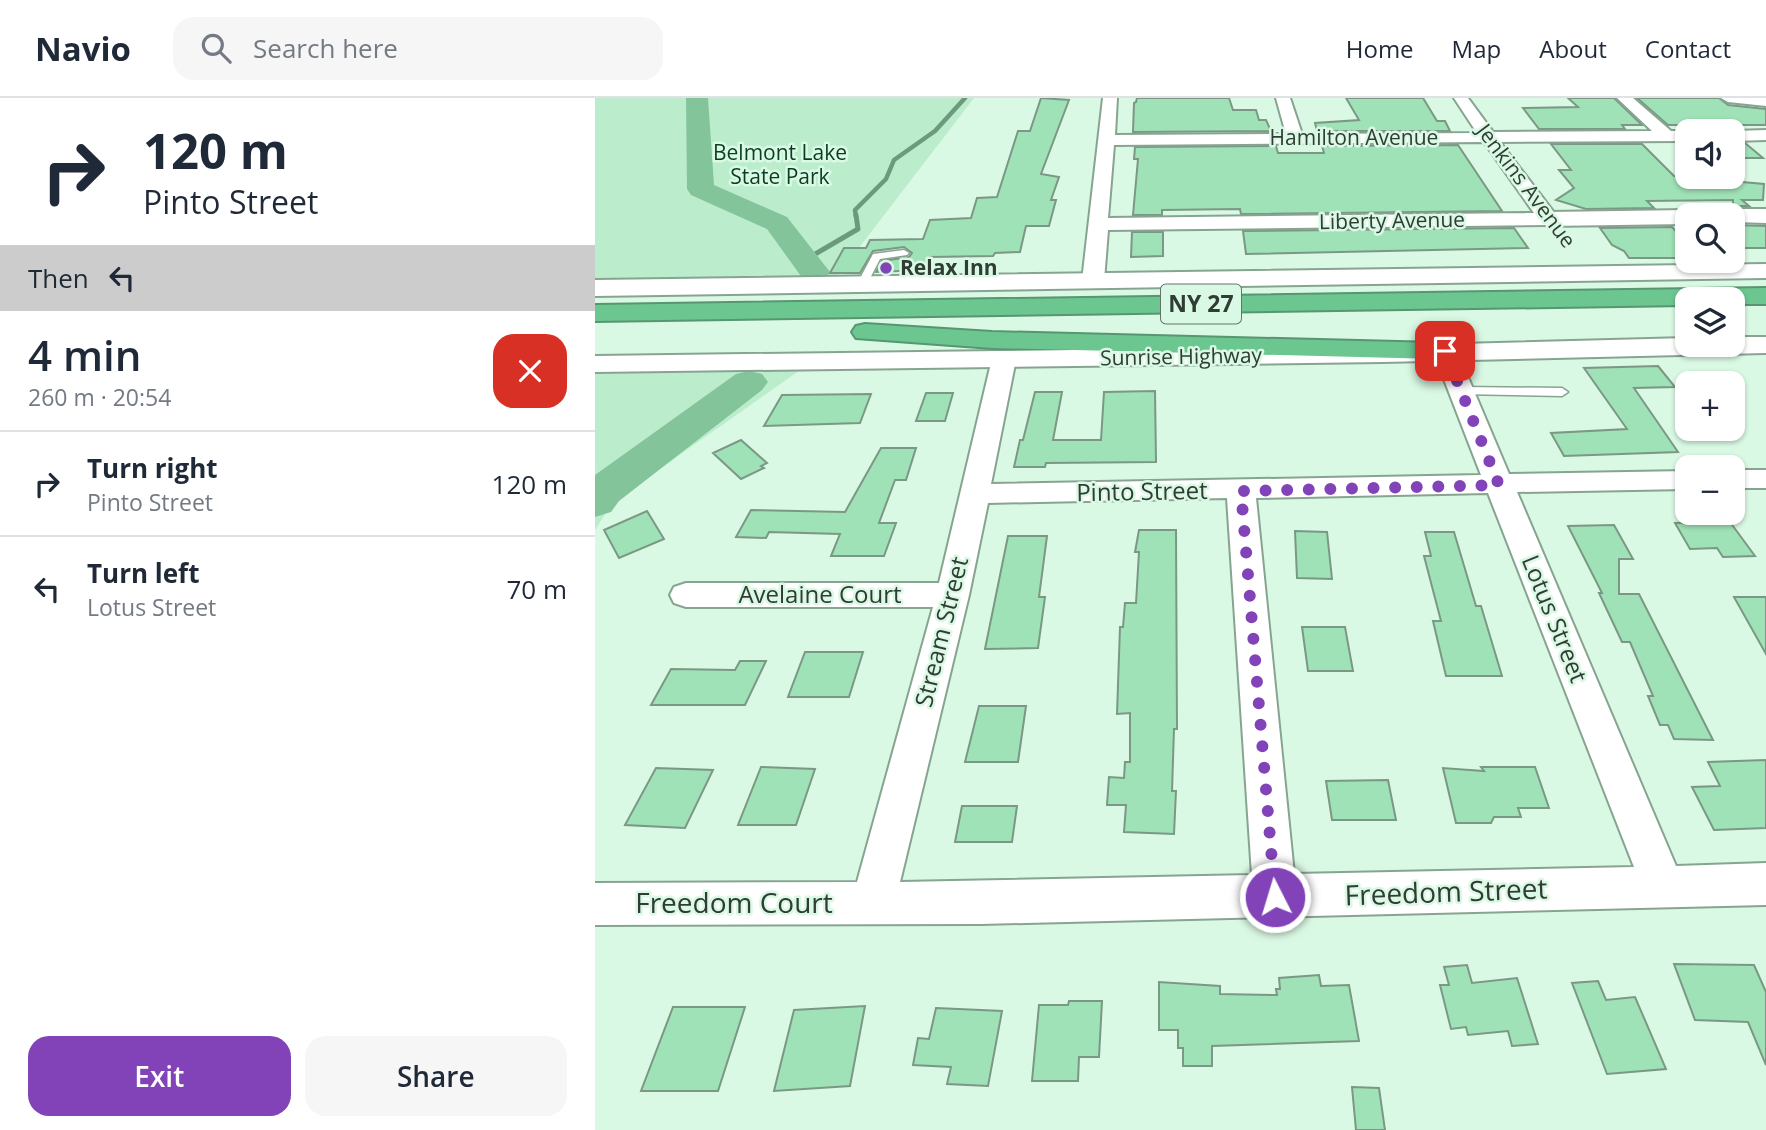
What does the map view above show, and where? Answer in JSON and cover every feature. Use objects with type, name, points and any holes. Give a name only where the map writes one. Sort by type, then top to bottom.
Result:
[{"type":"highway","points":[[635,312],[812,300],[966,295],[1062,288],[1093,281]]},
{"type":"highway","name":"NY 27","points":[[595,313],[1766,296]]},
{"type":"highway","points":[[1745,318],[1766,317]]},
{"type":"highway","name":"Sunrise Highway","points":[[595,335],[1675,318]]},
{"type":"highway","points":[[845,331],[992,340],[1442,351]]},
{"type":"main road","points":[[1745,216],[1766,216]]},
{"type":"main road","name":"Liberty Avenue","points":[[1549,219],[1675,217]]},
{"type":"main road","name":"Jenkins Avenue","points":[[1549,219],[1591,273]]},
{"type":"main road","points":[[595,288],[1766,271]]},
{"type":"main road","name":"Sunrise Highway","points":[[595,364],[1369,355],[1442,351],[1766,345]]},
{"type":"street","points":[[1093,281],[1109,98]]},
{"type":"street","points":[[1283,98],[1296,139]]},
{"type":"street","name":"Jenkins Avenue","points":[[1461,98],[1529,196],[1549,219]]},
{"type":"street","points":[[1624,98],[1667,136]]},
{"type":"street","points":[[1728,98],[1766,102]]},
{"type":"street","points":[[1745,136],[1766,135]]},
{"type":"street","name":"Hamilton Avenue","points":[[1106,140],[1675,136]]},
{"type":"street","name":"Liberty Avenue","points":[[1097,224],[1549,219]]},
{"type":"street","name":"Lotus Street","points":[[1442,351],[1462,391],[1663,886]]},
{"type":"street","name":"Stream Street","points":[[873,902],[953,595],[1004,359]]},
{"type":"street","points":[[1745,480],[1765,480]]},
{"type":"street","name":"Pinto Street","points":[[974,494],[1675,481]]},
{"type":"street","points":[[1241,491],[1275,897]]},
{"type":"street","name":"Avelaine Court","points":[[687,595],[953,595]]},
{"type":"street","name":"Freedom Street","points":[[873,902],[1275,897],[1766,884]]},
{"type":"street","name":"Freedom Court","points":[[595,904],[873,902]]},
{"type":"lane","points":[[862,284],[876,256],[904,253]]},
{"type":"lane","points":[[1462,391],[1562,392]]},
{"type":"green space","name":"Belmont Lake State Park","points":[[595,98],[974,98],[832,283],[595,283]]},
{"type":"green space","points":[[803,368],[613,502],[595,530],[595,373]]},
{"type":"building","points":[[1041,98],[1069,100],[1041,174],[1059,177],[1051,200],[1056,200],[1049,226],[1026,226],[1020,252],[995,253],[993,256],[930,257],[925,270],[876,272],[882,261],[909,257],[912,253],[904,247],[873,251],[860,273],[830,273],[844,248],[866,248],[870,240],[923,239],[930,220],[971,218],[977,198],[997,197],[1018,131],[1030,131]]},
{"type":"building","points":[[1137,98],[1229,98],[1233,110],[1256,110],[1259,120],[1266,120],[1271,131],[1133,132],[1134,103]]},
{"type":"building","points":[[1346,98],[1423,98],[1437,121],[1445,121],[1450,131],[1317,131],[1315,123],[1359,120]]},
{"type":"building","points":[[1568,98],[1614,98],[1642,125],[1622,125],[1625,129],[1539,129],[1523,108],[1578,107]]},
{"type":"building","points":[[1637,98],[1719,98],[1728,105],[1766,109],[1766,125],[1745,125],[1745,119],[1675,119],[1675,125],[1668,125]]},
{"type":"building","points":[[1745,143],[1763,158],[1745,158]]},
{"type":"building","points":[[1551,144],[1642,144],[1675,176],[1675,189],[1745,189],[1745,182],[1764,184],[1763,200],[1742,200],[1749,206],[1745,206],[1745,203],[1733,203],[1733,200],[1647,201],[1654,208],[1586,209],[1556,200],[1574,188],[1559,170],[1571,170]]},
{"type":"building","points":[[1458,145],[1502,211],[1241,214],[1240,209],[1162,210],[1162,215],[1133,215],[1138,159],[1134,159],[1135,147],[1276,146],[1278,153],[1324,153],[1322,146]]},
{"type":"building","points":[[1745,225],[1766,226],[1766,248],[1745,248]]},
{"type":"building","points":[[1672,227],[1675,230],[1675,258],[1629,258],[1624,251],[1612,245],[1600,228]]},
{"type":"building","points":[[1514,228],[1528,248],[1246,254],[1243,231]]},
{"type":"building","points":[[1132,232],[1163,232],[1163,256],[1131,257]]},
{"type":"building","points":[[1658,366],[1675,387],[1634,388],[1678,452],[1564,456],[1551,433],[1627,429],[1584,368]]},
{"type":"building","points":[[1155,391],[1156,462],[1046,463],[1045,467],[1014,467],[1035,392],[1062,392],[1053,440],[1101,440],[1104,392]]},
{"type":"building","points":[[926,393],[953,393],[945,421],[916,421]]},
{"type":"building","points":[[871,394],[860,423],[764,426],[782,395]]},
{"type":"building","points":[[741,440],[767,463],[761,466],[764,468],[741,479],[713,453]]},
{"type":"building","points":[[881,448],[916,448],[906,480],[895,480],[879,523],[896,523],[884,556],[831,556],[840,534],[769,532],[766,538],[736,537],[751,510],[845,512]]},
{"type":"building","points":[[647,511],[664,539],[619,558],[604,530]]},
{"type":"building","points":[[1614,525],[1633,559],[1619,559],[1619,594],[1639,594],[1713,740],[1674,739],[1668,725],[1660,725],[1648,696],[1653,696],[1630,642],[1622,642],[1599,593],[1602,593],[1568,526]]},
{"type":"building","points":[[1676,525],[1732,525],[1755,556],[1723,557],[1717,548],[1690,549]]},
{"type":"building","points":[[1139,530],[1176,530],[1177,729],[1174,729],[1172,791],[1176,791],[1174,834],[1124,832],[1126,805],[1107,805],[1109,777],[1124,778],[1125,762],[1130,762],[1130,713],[1117,714],[1120,627],[1123,627],[1125,603],[1136,603],[1139,552],[1135,552]]},
{"type":"building","points":[[1295,531],[1327,532],[1332,579],[1297,578]]},
{"type":"building","points":[[1425,532],[1454,532],[1476,606],[1481,606],[1502,676],[1446,676],[1433,621],[1441,621],[1424,556],[1431,556]]},
{"type":"building","points":[[1008,536],[1047,536],[1039,597],[1045,597],[1038,648],[985,649]]},
{"type":"building","points":[[1734,597],[1766,597],[1766,654]]},
{"type":"building","points":[[1302,627],[1345,627],[1353,671],[1308,671]]},
{"type":"building","points":[[805,652],[863,652],[849,697],[788,697]]},
{"type":"building","points":[[740,661],[766,661],[745,705],[651,705],[671,669],[735,670]]},
{"type":"building","points":[[979,706],[1026,706],[1018,762],[965,762]]},
{"type":"building","points":[[1766,760],[1766,828],[1714,830],[1692,787],[1720,786],[1708,762]]},
{"type":"building","points":[[761,767],[815,769],[796,825],[738,825]]},
{"type":"building","points":[[1481,767],[1535,767],[1549,808],[1518,808],[1521,817],[1494,817],[1491,823],[1456,823],[1443,768],[1484,771]]},
{"type":"building","points":[[656,768],[713,770],[685,828],[625,825]]},
{"type":"building","points":[[1388,780],[1396,820],[1332,820],[1326,781]]},
{"type":"building","points":[[962,806],[1017,806],[1012,842],[955,842]]},
{"type":"building","points":[[1674,964],[1754,965],[1766,992],[1766,1065],[1748,1022],[1695,1020]]},
{"type":"building","points":[[1467,965],[1472,983],[1517,978],[1538,1044],[1512,1046],[1508,1031],[1468,1035],[1466,1027],[1451,1029],[1440,985],[1449,985],[1444,967]]},
{"type":"building","points":[[1319,975],[1321,986],[1349,985],[1359,1041],[1212,1046],[1212,1066],[1183,1066],[1183,1048],[1178,1048],[1178,1030],[1159,1030],[1159,982],[1220,986],[1220,994],[1277,995],[1276,989],[1280,989],[1279,978]]},
{"type":"building","points":[[1598,981],[1606,1000],[1635,997],[1666,1069],[1607,1074],[1572,983]]},
{"type":"building","points":[[1069,1001],[1102,1001],[1099,1057],[1079,1057],[1078,1081],[1032,1081],[1039,1005],[1068,1005]]},
{"type":"building","points":[[865,1006],[850,1086],[774,1091],[794,1010]]},
{"type":"building","points":[[673,1007],[745,1007],[718,1091],[641,1091]]},
{"type":"building","points":[[936,1008],[1002,1011],[988,1086],[947,1084],[951,1067],[913,1065],[918,1038],[929,1039]]},
{"type":"building","points":[[1352,1087],[1379,1088],[1385,1130],[1356,1130]]},
{"type":"waterway","points":[[697,98],[701,189],[777,223],[814,272]]},
{"type":"waterway","points":[[856,217],[855,210],[886,179],[894,160],[935,131],[965,98]]},
{"type":"waterway","points":[[805,260],[858,229],[856,215]]},
{"type":"waterway","points":[[595,502],[603,491],[749,382]]},
{"type":"place","name":"Relax Inn","points":[[886,268]]},
{"type":"route","points":[[1275,897],[1241,491],[1499,485],[1445,351]]}]
